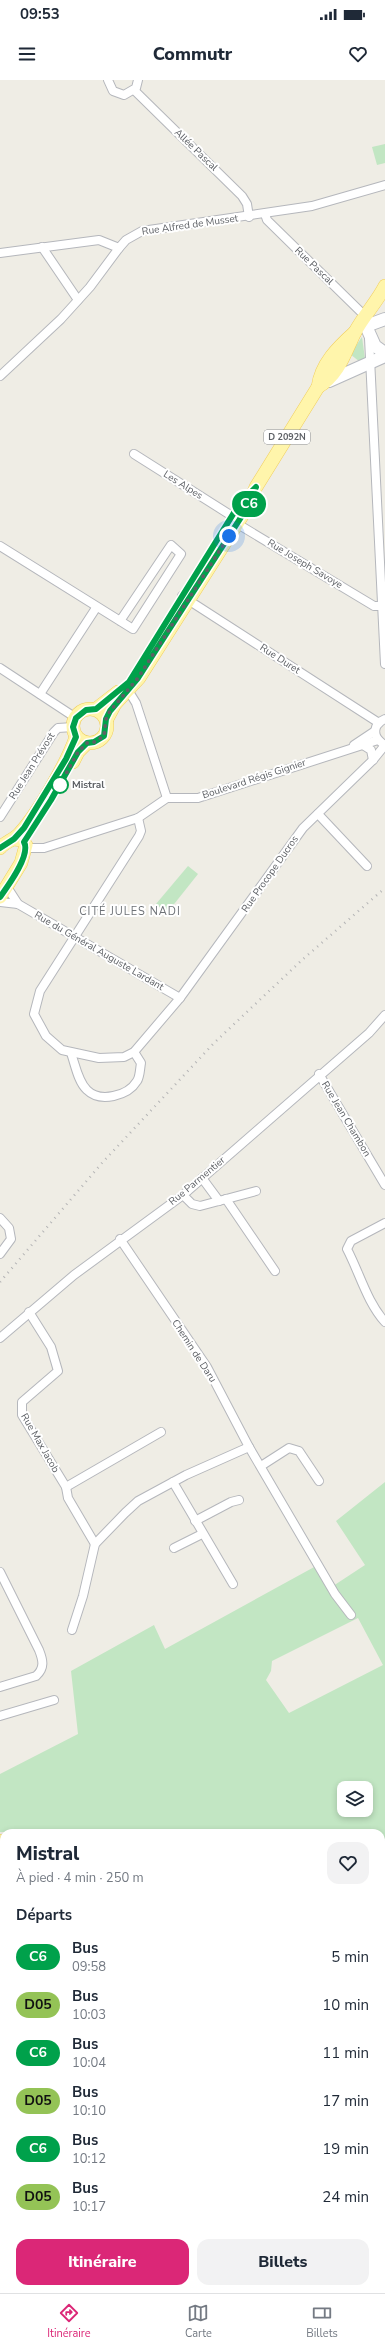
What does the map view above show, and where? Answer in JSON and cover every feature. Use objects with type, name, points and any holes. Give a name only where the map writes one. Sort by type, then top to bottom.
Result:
[{"type":"main road","name":"D 2092N","points":[[363,326],[368,298],[385,274]]},
{"type":"main road","name":"D 2092N","points":[[106,719],[235,519],[240,503],[256,487],[323,384],[346,354],[385,286]]},
{"type":"main road","points":[[323,384],[385,354],[375,346],[363,326],[385,319]]},
{"type":"main road","name":"D 2092N","points":[[96,709],[127,688]]},
{"type":"main road","points":[[4,892],[21,863],[24,845],[78,752],[78,731],[86,710],[96,709],[104,714],[106,719],[104,736],[94,742],[78,731]]},
{"type":"main road","points":[[0,848],[24,845]]},
{"type":"street","points":[[108,80],[110,87],[118,94],[124,95],[134,90],[138,80]]},
{"type":"street","name":"Allée Pascal","points":[[134,90],[242,196],[247,204],[248,217]]},
{"type":"street","name":"Rue Alfred de Musset","points":[[0,376],[61,319],[126,240],[142,231],[248,217],[312,206],[385,185]]},
{"type":"street","name":"Rue Pascal","points":[[265,214],[267,220],[363,326]]},
{"type":"street","points":[[0,253],[99,240],[119,248]]},
{"type":"street","points":[[42,247],[78,300]]},
{"type":"street","points":[[363,326],[370,362],[385,664]]},
{"type":"street","name":"Les Alpes","points":[[134,454],[235,519]]},
{"type":"street","name":"Rue Joseph Savoye","points":[[235,519],[374,606],[383,606]]},
{"type":"street","points":[[0,546],[96,608],[120,620],[133,629],[181,554],[171,544],[120,620]]},
{"type":"street","name":"Rue Duret","points":[[185,598],[382,721]]},
{"type":"street","points":[[40,694],[96,608]]},
{"type":"street","points":[[0,668],[40,694],[78,731]]},
{"type":"street","points":[[24,845],[44,848],[138,818],[167,798],[136,703],[127,688]]},
{"type":"street","points":[[382,721],[375,731],[383,743]]},
{"type":"street","name":"Rue Jean Prévost","points":[[0,818],[54,732],[58,728],[78,731]]},
{"type":"street","name":"Boulevard Régis Gignier","points":[[347,749],[375,731]]},
{"type":"street","name":"Boulevard Régis Gignier","points":[[167,798],[198,798],[347,749],[363,745],[383,743]]},
{"type":"street","name":"Rue Procope Ducros","points":[[134,1052],[180,998],[257,894],[274,866],[303,828],[373,760],[383,743]]},
{"type":"street","points":[[363,745],[370,750],[373,760]]},
{"type":"street","points":[[318,814],[367,866]]},
{"type":"street","points":[[71,1053],[77,1072],[88,1091],[104,1098],[121,1094],[137,1081],[141,1063],[134,1052],[124,1057],[99,1058],[62,1050],[46,1036],[34,1014],[40,991],[76,937],[139,836],[141,831],[138,818]]},
{"type":"street","name":"Rue du Général Auguste Lardant","points":[[4,892],[18,904],[180,998]]},
{"type":"street","name":"Rue du Général Auguste Lardant","points":[[0,902],[18,904]]},
{"type":"street","name":"Rue Parmentier","points":[[0,1338],[29,1312],[120,1239],[183,1194],[369,1032],[385,1015]]},
{"type":"street","name":"Rue Jean Chambon","points":[[319,1074],[385,1185]]},
{"type":"street","points":[[202,1178],[223,1200],[275,1271]]},
{"type":"street","points":[[183,1194],[192,1204],[200,1206],[256,1191]]},
{"type":"street","points":[[0,1218],[9,1228],[11,1239],[0,1254]]},
{"type":"street","points":[[385,1223],[351,1241],[347,1249],[360,1273],[371,1303],[385,1322]]},
{"type":"street","name":"Chemin de Daru","points":[[120,1239],[207,1368],[249,1447],[335,1594],[351,1615]]},
{"type":"street","name":"Rue Max Jacob","points":[[29,1312],[51,1347],[58,1371],[22,1402],[21,1409],[66,1486]]},
{"type":"street","points":[[96,1544],[68,1498],[66,1486],[161,1432]]},
{"type":"street","points":[[72,1630],[83,1596],[96,1544],[138,1501],[173,1482],[249,1447]]},
{"type":"street","points":[[261,1466],[289,1448],[299,1451],[319,1481]]},
{"type":"street","points":[[173,1482],[202,1534],[210,1544],[233,1584]]},
{"type":"street","points":[[195,1521],[231,1502],[239,1500]]},
{"type":"street","points":[[174,1548],[202,1534]]},
{"type":"street","points":[[0,1572],[39,1650],[43,1663],[40,1673],[30,1679],[0,1687]]},
{"type":"street","points":[[0,1716],[54,1700]]},
{"type":"green space","points":[[385,144],[385,163],[377,165],[372,147]]},
{"type":"green space","points":[[362,337],[365,359],[360,362],[350,354]]},
{"type":"green space","points":[[188,866],[198,874],[167,913],[156,904]]},
{"type":"green space","points":[[385,1482],[385,1829],[0,1829],[0,1774],[78,1734],[71,1671],[154,1625],[165,1649],[316,1566],[330,1588],[365,1565],[336,1521]],"holes":[[[358,1618],[383,1665],[289,1713],[266,1680],[271,1671],[272,1661]]]},
{"type":"railway","points":[[0,1282],[102,1163],[214,1043],[302,960],[385,888]]},
{"type":"bus line","name":"C6","points":[[0,848],[14,839],[24,828],[66,759],[76,737],[73,732],[76,718],[80,713],[86,710],[91,708],[96,709],[129,682],[240,503],[256,487],[247,508],[138,678],[110,711],[106,719],[107,725],[104,736],[100,740],[87,743],[78,752],[51,800],[24,842],[26,845],[24,857],[0,897]]},
{"type":"place","name":"Mistral","points":[[60,785]]},
{"type":"district","name":"CITÉ JULES NADI","points":[[130,911]]},
{"type":"route","points":[[60,785],[78,752],[87,743],[100,740],[104,736],[107,725],[106,719],[110,711],[138,678],[229,536]]}]
